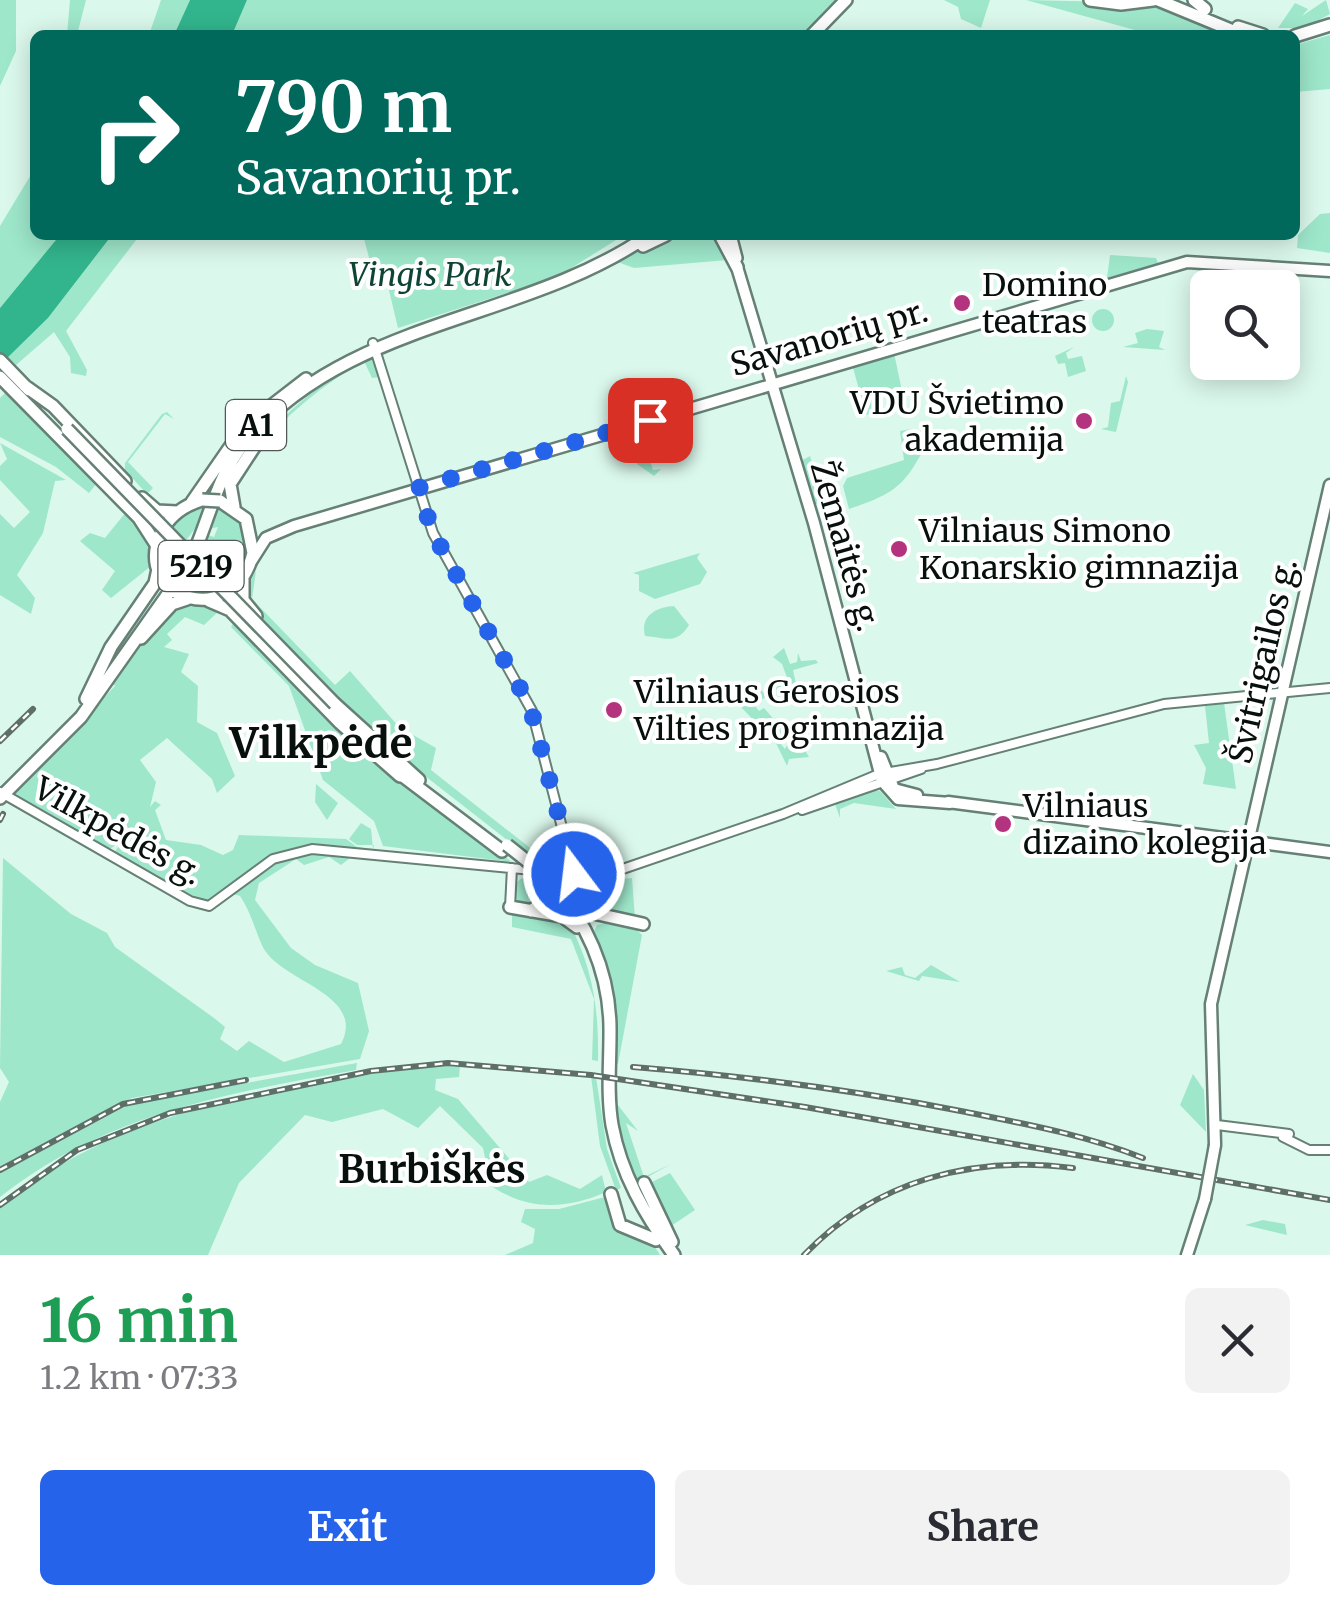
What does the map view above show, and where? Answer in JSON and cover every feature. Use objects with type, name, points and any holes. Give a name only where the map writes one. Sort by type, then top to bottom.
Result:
[{"type":"highway","points":[[821,30],[850,0]]},
{"type":"highway","points":[[1090,0],[1156,0],[1231,30]]},
{"type":"highway","points":[[1185,0],[1252,30]]},
{"type":"highway","points":[[1194,0],[1204,9]]},
{"type":"highway","points":[[1300,37],[1330,28]]},
{"type":"highway","name":"A1","points":[[1,794],[81,717],[192,548],[228,459],[254,426],[315,377],[560,279],[626,240]]},
{"type":"highway","name":"A1","points":[[315,377],[375,350],[585,273],[641,240]]},
{"type":"highway","points":[[585,273],[655,240]]},
{"type":"highway","points":[[722,240],[736,267]]},
{"type":"highway","points":[[731,240],[736,267]]},
{"type":"highway","points":[[298,399],[375,350]]},
{"type":"highway","points":[[344,363],[361,358]]},
{"type":"highway","name":"5219","points":[[0,360],[30,401],[62,431]]},
{"type":"highway","name":"5219","points":[[0,373],[62,431],[400,776],[505,848]]},
{"type":"highway","points":[[237,510],[229,494],[234,476],[260,438],[315,377]]},
{"type":"highway","points":[[197,502],[244,427],[315,377]]},
{"type":"highway","points":[[21,390],[53,406],[152,508],[177,512]]},
{"type":"highway","points":[[62,431],[151,531],[157,546],[156,581],[115,640],[86,699]]},
{"type":"highway","points":[[157,546],[163,529],[177,512],[197,502],[217,493],[237,510],[249,524],[254,545],[250,565],[243,579],[228,592],[204,600]]},
{"type":"highway","points":[[158,569],[170,588],[230,610],[340,723],[400,776]]},
{"type":"highway","points":[[243,579],[242,596],[248,607],[368,735]]},
{"type":"highway","name":"A1","points":[[1,794],[86,699],[168,588]]},
{"type":"highway","points":[[81,717],[154,623],[172,604],[189,598]]},
{"type":"highway","name":"5219","points":[[333,706],[406,770],[548,882],[573,908],[590,940],[607,997],[609,1099],[616,1142],[629,1182],[676,1255]]},
{"type":"highway","points":[[528,910],[547,900],[548,882]]},
{"type":"highway","name":"5219","points":[[548,882],[577,927],[600,997],[607,1134],[636,1209],[666,1255]]},
{"type":"highway","points":[[510,901],[528,910],[562,916],[577,927]]},
{"type":"highway","points":[[573,908],[607,920],[643,924]]},
{"type":"highway","points":[[590,940],[594,925],[607,920]]},
{"type":"highway","points":[[644,1184],[676,1255]]},
{"type":"highway","points":[[611,1194],[622,1227]]},
{"type":"highway","points":[[622,1227],[634,1224],[636,1209]]},
{"type":"highway","points":[[622,1227],[656,1240]]},
{"type":"main road","name":"Savanorių pr.","points":[[249,524],[266,532],[294,526],[1187,262],[1328,269]]},
{"type":"main road","name":"Žemaitės g.","points":[[736,267],[884,776]]},
{"type":"main road","points":[[375,350],[433,533],[530,706],[574,874]]},
{"type":"main road","name":"Švitrigailos g.","points":[[1187,1255],[1204,1202],[1216,1144],[1210,1012],[1246,839],[1330,485]]},
{"type":"main road","name":"Savanorių pr.","points":[[250,565],[262,541],[294,526]]},
{"type":"main road","points":[[510,901],[512,868],[574,874],[628,870],[884,776],[1164,706],[1330,688]]},
{"type":"main road","points":[[884,776],[900,792],[950,803],[1330,852]]},
{"type":"main road","name":"Vilkpėdės g.","points":[[1,794],[201,906],[221,901],[258,868],[288,854],[325,849],[512,868]]},
{"type":"main road","points":[[1217,1124],[1292,1138],[1312,1150],[1330,1150]]},
{"type":"green space","points":[[0,0],[16,0],[16,51],[0,86]]},
{"type":"green space","points":[[70,0],[86,0],[78,30],[67,30]]},
{"type":"green space","points":[[161,0],[190,0],[176,30],[151,30]]},
{"type":"green space","points":[[247,0],[838,0],[811,30],[234,30]]},
{"type":"green space","points":[[944,0],[990,0],[981,28],[961,19],[958,7]]},
{"type":"green space","points":[[1026,0],[1158,3],[1222,30],[1135,30]]},
{"type":"green space","points":[[1326,0],[1330,14],[1304,28],[1278,28],[1295,3],[1308,9],[1302,16]]},
{"type":"green space","points":[[1330,35],[1330,89],[1300,92],[1300,44]]},
{"type":"green space","points":[[30,176],[30,240],[56,240],[0,308],[0,226]]},
{"type":"green space","points":[[1330,213],[1330,253],[1297,248],[1300,233],[1320,214]]},
{"type":"green space","points":[[108,240],[136,240],[66,331],[87,370],[86,376],[71,373],[70,357],[54,332],[16,365],[8,357],[48,318]]},
{"type":"green space","name":"Vingis Park","points":[[364,240],[616,240],[557,277],[398,328],[387,282],[376,284]]},
{"type":"green space","points":[[660,240],[719,240],[727,260],[634,268],[615,261]]},
{"type":"green space","points":[[1110,255],[1156,258],[1158,263],[1107,278]]},
{"type":"green space","points":[[1099,309],[1107,309],[1114,320],[1107,331],[1099,331],[1092,324],[1092,316]]},
{"type":"green space","points":[[1147,329],[1164,331],[1159,347],[1165,350],[1123,347],[1138,343],[1135,333]]},
{"type":"green space","points":[[1074,347],[1066,353],[1068,359],[1082,356],[1086,371],[1068,377],[1065,363],[1058,364],[1055,356]]},
{"type":"green space","points":[[894,353],[902,391],[876,398],[879,411],[866,415],[852,364]]},
{"type":"green space","points":[[369,356],[375,358],[379,377],[372,378],[364,361],[349,370],[292,413],[255,452],[279,422],[306,397]]},
{"type":"green space","points":[[1126,376],[1128,382],[1116,432],[1101,429],[1108,427],[1111,403],[1120,401]]},
{"type":"green space","points":[[8,390],[97,483],[89,493],[56,467],[0,437],[0,398]]},
{"type":"green space","points":[[167,412],[174,419],[165,414],[128,462],[153,488],[147,494],[125,470],[125,463],[162,414]]},
{"type":"green space","points":[[900,431],[933,433],[909,473],[893,490],[849,509],[843,486],[847,478],[904,460]]},
{"type":"green space","points":[[651,433],[654,441],[644,441],[653,470],[661,469],[654,476],[637,464],[643,435]]},
{"type":"green space","points":[[0,443],[66,480],[55,481],[43,533],[17,575],[35,598],[31,614],[0,595],[0,514],[14,528],[30,512],[0,480],[0,466],[7,459]]},
{"type":"green space","points":[[810,456],[820,489],[816,490],[818,498],[840,499],[813,505],[799,462]]},
{"type":"green space","points":[[205,505],[198,525],[183,544],[168,528],[184,512]]},
{"type":"green space","points":[[214,505],[236,516],[250,544],[239,578],[226,588],[201,563],[208,553],[203,548],[205,534],[214,537],[218,527],[209,529]]},
{"type":"green space","points":[[126,512],[147,535],[151,566],[111,598],[102,590],[115,571],[80,541],[90,533],[105,538]]},
{"type":"green space","points":[[163,538],[182,558],[171,576],[181,582],[194,570],[216,593],[192,593],[173,581],[163,562]]},
{"type":"green space","points":[[700,553],[697,558],[707,572],[700,584],[655,599],[639,591],[639,575],[633,573]]},
{"type":"green space","points":[[256,571],[252,599],[335,685],[350,671],[399,727],[436,748],[431,770],[539,855],[569,866],[539,865],[388,747],[249,606],[245,588]]},
{"type":"green space","points":[[203,602],[220,610],[204,625],[185,617],[167,634],[172,640],[164,647],[189,654],[181,672],[198,686],[197,722],[217,733],[235,776],[217,793],[212,779],[167,738],[140,760],[156,782],[150,807],[155,801],[161,805],[155,810],[166,840],[201,845],[223,855],[233,850],[239,835],[346,839],[357,847],[373,849],[309,847],[283,851],[261,861],[223,895],[205,902],[114,853],[118,847],[155,863],[158,856],[125,839],[107,851],[15,798],[13,792],[115,686],[112,683],[150,632],[179,603]]},
{"type":"green space","points":[[674,606],[689,625],[684,632],[669,639],[645,636],[647,618],[661,608]]},
{"type":"green space","points":[[235,620],[392,775],[512,862],[383,846],[374,821],[323,780],[289,686],[231,627]]},
{"type":"green space","points":[[784,648],[790,664],[797,662],[798,653],[801,661],[818,663],[793,670],[798,693],[781,705],[769,691],[780,678],[783,682],[788,680],[782,664],[773,657]]},
{"type":"green space","points":[[756,684],[767,697],[753,703],[759,711],[764,708],[789,737],[782,737],[780,743],[785,749],[790,739],[795,744],[799,740],[809,757],[789,759],[787,766],[777,745],[742,708],[740,703]]},
{"type":"green space","points":[[1224,703],[1236,789],[1203,784],[1206,768],[1194,745],[1209,743],[1205,706]]},
{"type":"green space","points":[[316,784],[338,803],[327,820],[315,802]]},
{"type":"green space","points":[[871,790],[880,791],[896,809],[854,803],[840,809],[840,818],[835,804]]},
{"type":"green space","points":[[361,823],[371,829],[373,845],[357,845],[349,839]]},
{"type":"green space","points":[[315,851],[354,855],[341,865],[329,857],[304,865],[296,859],[259,883],[255,900],[291,948],[315,965],[358,983],[369,1031],[360,1059],[132,1098],[0,1167],[0,1102],[9,1082],[0,1068],[3,858],[71,914],[107,933],[115,947],[225,1027],[220,1039],[237,1051],[249,1041],[284,1062],[341,1044],[346,1028],[343,1014],[334,1002],[266,952],[244,903],[233,894],[268,864]]},
{"type":"green space","points":[[528,877],[538,881],[542,891],[538,901],[528,905],[518,901],[514,891],[518,881]]},
{"type":"green space","points":[[632,878],[635,918],[582,912],[554,879],[586,882]]},
{"type":"green space","points":[[512,912],[569,923],[593,990],[597,1024],[598,1061],[592,1060],[594,999],[571,939],[512,927]]},
{"type":"green space","points":[[597,925],[634,927],[642,935],[618,1064],[613,1063],[593,934]]},
{"type":"green space","points":[[931,965],[960,982],[922,976],[919,981],[886,971],[902,967],[905,975],[915,978]]},
{"type":"green space","points":[[357,1063],[356,1070],[215,1098],[125,1126],[82,1145],[0,1197],[0,1173],[130,1104]]},
{"type":"green space","points":[[445,1065],[460,1066],[459,1077],[436,1079],[435,1090],[458,1099],[529,1182],[547,1175],[580,1189],[602,1175],[606,1192],[555,1205],[508,1195],[478,1176],[487,1167],[483,1148],[440,1106],[418,1128],[383,1109],[332,1122],[305,1115],[239,1183],[208,1255],[0,1255],[0,1208],[35,1181],[110,1140],[189,1111],[231,1101]]},
{"type":"green space","points":[[1193,1074],[1204,1090],[1206,1132],[1180,1105]]},
{"type":"green space","points":[[591,1076],[596,1077],[607,1149],[621,1188],[616,1190],[600,1146]]},
{"type":"green space","points":[[613,1079],[617,1080],[618,1105],[638,1131],[626,1123],[644,1177],[671,1164],[635,1184],[620,1132]]},
{"type":"green space","points":[[434,1158],[445,1179],[441,1184],[420,1179],[419,1160]]},
{"type":"green space","points":[[670,1173],[695,1210],[671,1226],[648,1184]]},
{"type":"green space","points":[[605,1197],[616,1224],[648,1236],[660,1255],[505,1255],[533,1243],[535,1229],[521,1222],[525,1209],[559,1209]]},
{"type":"green space","points":[[1263,1220],[1285,1224],[1287,1235],[1245,1225]]},
{"type":"shaded area","points":[[190,0],[247,0],[234,30],[176,30]]},
{"type":"shaded area","points":[[56,240],[108,240],[48,318],[0,365],[0,308]]},
{"type":"railway","points":[[0,741],[33,709]]},
{"type":"railway","points":[[0,820],[3,814]]},
{"type":"railway","points":[[0,1205],[77,1150],[170,1113],[371,1071],[448,1063],[591,1075],[805,1107],[1330,1200]]},
{"type":"railway","points":[[633,1067],[800,1085],[924,1104],[1055,1131],[1143,1158]]},
{"type":"railway","points":[[0,1170],[123,1104],[246,1080]]},
{"type":"railway","points":[[804,1255],[862,1208],[928,1178],[999,1166],[1073,1168]]},
{"type":"place","name":"Domino teatras","points":[[962,303]]},
{"type":"place","name":"VDU Švietimo akademija","points":[[1084,421]]},
{"type":"place","name":"Vilniaus Simono Konarskio gimnazija","points":[[899,549]]},
{"type":"place","name":"Vilniaus Gerosios Vilties progimnazija","points":[[614,710]]},
{"type":"place","name":"Vilniaus dizaino kolegija","points":[[1003,824]]},
{"type":"district","name":"Vilkpėdė","points":[[321,743]]},
{"type":"district","name":"Burbiškės","points":[[432,1169]]},
{"type":"route","points":[[574,874],[530,706],[433,533],[418,488],[650,420]]}]
